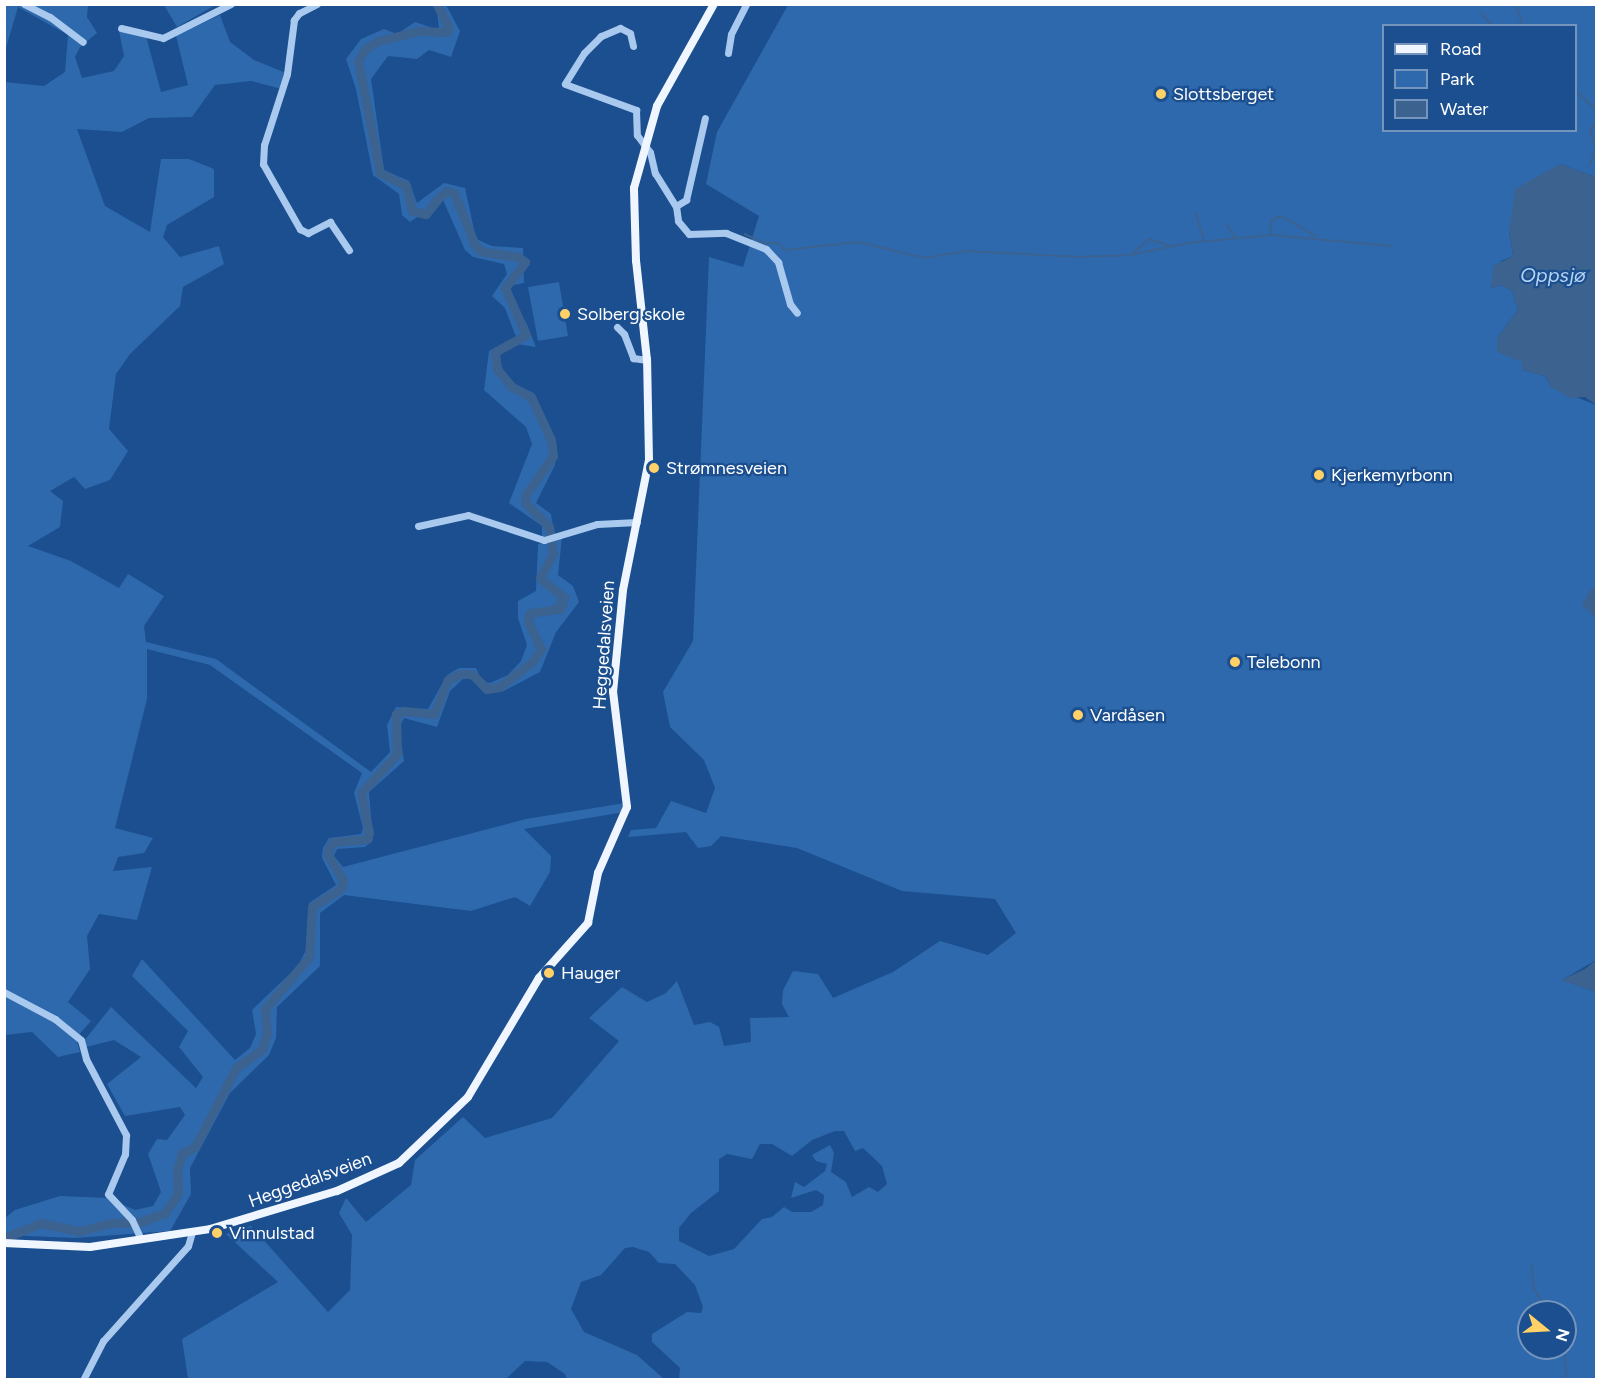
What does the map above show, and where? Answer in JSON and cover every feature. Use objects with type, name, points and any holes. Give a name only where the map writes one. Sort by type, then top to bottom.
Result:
[{"type":"main road","name":"Heggedalsveien","points":[[4,1243],[77,1248],[192,1232],[247,1220],[337,1191],[411,1155],[468,1097],[539,978],[588,923],[598,873],[627,807],[612,704],[623,591],[649,460],[647,360],[634,247],[634,188],[644,145],[661,96],[714,4]]},
{"type":"street","points":[[24,4],[50,17],[83,42]]},
{"type":"street","points":[[121,28],[163,38],[231,4]]},
{"type":"street","points":[[317,4],[299,13],[294,20],[287,74],[264,145],[263,164],[300,230],[308,233],[330,222],[349,250]]},
{"type":"street","points":[[729,54],[731,34],[746,4]]},
{"type":"street","points":[[633,46],[630,33],[620,28],[601,36],[584,53],[565,84],[636,110],[637,135],[651,152],[655,173],[676,206],[678,221],[689,234],[726,233],[766,249],[778,262],[790,304],[797,313]]},
{"type":"street","points":[[676,206],[686,200],[705,118]]},
{"type":"street","points":[[616,327],[624,334],[633,358],[647,360]]},
{"type":"street","points":[[418,526],[468,515],[530,538],[552,539],[597,524],[637,522]]},
{"type":"street","points":[[4,992],[55,1019],[81,1040],[86,1059],[126,1135],[125,1154],[108,1189],[132,1220],[141,1239]]},
{"type":"street","points":[[83,1380],[103,1341],[188,1246],[192,1232]]},
{"type":"green space","points":[[217,4],[177,27],[164,5]]},
{"type":"green space","points":[[5,5],[88,5],[87,17],[97,33],[80,47],[75,57],[82,78],[114,71],[124,56],[119,31],[146,36],[161,92],[188,85],[176,36],[220,15],[230,42],[254,60],[286,73],[282,89],[251,81],[215,85],[192,117],[149,118],[122,132],[77,129],[105,206],[150,232],[161,159],[189,159],[214,169],[214,197],[167,225],[163,237],[180,257],[219,246],[224,264],[183,287],[180,306],[130,354],[116,374],[109,429],[128,451],[110,480],[85,489],[74,477],[50,491],[63,501],[60,527],[28,546],[71,561],[119,588],[128,574],[164,596],[144,626],[146,642],[216,659],[371,772],[390,752],[387,725],[396,707],[428,709],[447,675],[459,668],[476,668],[482,681],[490,683],[508,675],[521,661],[527,645],[518,618],[518,601],[536,591],[538,544],[562,537],[558,575],[573,586],[579,602],[556,632],[540,672],[502,692],[484,693],[471,679],[463,679],[450,691],[437,727],[404,718],[399,728],[404,761],[369,792],[373,840],[365,847],[337,849],[334,856],[343,867],[526,819],[625,803],[624,812],[524,829],[551,856],[550,872],[530,906],[515,897],[471,911],[344,895],[320,913],[320,966],[277,1007],[276,1038],[269,1055],[230,1093],[190,1168],[191,1194],[170,1231],[75,1238],[5,1235],[5,1218],[15,1210],[60,1196],[108,1198],[135,1210],[153,1206],[161,1192],[148,1154],[157,1139],[167,1140],[185,1115],[180,1107],[125,1116],[107,1084],[141,1057],[114,1040],[86,1047],[84,1041],[111,1007],[196,1088],[203,1077],[179,1047],[188,1031],[132,976],[142,959],[235,1060],[250,1048],[256,1034],[252,1010],[298,966],[306,950],[309,903],[336,885],[322,858],[323,848],[329,838],[361,834],[363,828],[354,793],[362,773],[210,665],[147,649],[147,699],[115,828],[153,838],[144,853],[118,857],[113,871],[152,867],[137,920],[99,914],[87,936],[90,969],[68,1002],[91,1021],[76,1038],[80,1052],[58,1057],[32,1032],[5,1035],[5,82],[44,86],[65,72],[68,35],[18,7],[5,51]]},
{"type":"green space","points":[[431,5],[446,5],[460,31],[451,57],[429,50],[417,59],[388,56],[371,79],[384,170],[409,181],[417,203],[444,183],[465,188],[476,239],[492,246],[523,248],[524,283],[508,286],[505,297],[526,322],[536,347],[516,344],[498,355],[507,381],[534,393],[557,447],[555,465],[536,503],[551,514],[555,538],[542,542],[542,526],[509,503],[532,444],[526,427],[484,390],[489,351],[516,337],[505,308],[492,296],[507,274],[504,264],[473,257],[465,250],[443,200],[410,222],[402,215],[399,194],[373,175],[356,89],[346,59],[361,39],[384,29],[397,34],[415,22],[439,30],[437,10]]},
{"type":"green space","points":[[788,5],[1596,5],[1596,177],[1560,164],[1555,169],[1509,231],[1513,256],[1501,261],[1491,288],[1501,285],[1512,291],[1518,310],[1497,338],[1523,362],[1522,370],[1545,376],[1551,387],[1596,405],[1596,960],[1562,980],[1596,992],[1596,1379],[679,1379],[680,1368],[652,1342],[652,1334],[687,1312],[701,1313],[703,1307],[695,1285],[675,1264],[659,1263],[649,1252],[633,1247],[625,1248],[601,1275],[581,1282],[571,1309],[584,1332],[637,1355],[664,1379],[567,1379],[565,1374],[547,1362],[525,1361],[506,1379],[188,1379],[182,1339],[278,1282],[226,1234],[251,1226],[328,1312],[350,1290],[352,1235],[339,1213],[346,1198],[366,1222],[411,1185],[415,1160],[463,1117],[485,1138],[552,1118],[619,1041],[589,1018],[622,987],[647,1002],[666,993],[677,981],[694,1025],[710,1022],[719,1027],[724,1046],[751,1042],[750,1018],[789,1017],[782,1004],[783,990],[793,971],[818,974],[833,998],[893,972],[940,941],[988,955],[1016,933],[995,899],[902,891],[797,848],[721,836],[711,846],[698,848],[686,832],[628,837],[631,830],[656,828],[671,801],[706,813],[715,788],[704,760],[670,727],[663,692],[693,641],[709,257],[743,267],[759,216],[706,184],[717,132]],"holes":[[[835,1131],[844,1131],[855,1151],[863,1148],[882,1166],[887,1184],[878,1192],[869,1187],[852,1197],[846,1182],[831,1172],[834,1153],[830,1145],[812,1155],[816,1161],[827,1164],[825,1171],[804,1187],[795,1182],[791,1198],[816,1190],[824,1195],[823,1205],[811,1212],[792,1212],[784,1207],[772,1217],[762,1219],[734,1249],[709,1256],[679,1241],[679,1228],[691,1213],[719,1191],[719,1159],[727,1154],[752,1159],[760,1144],[772,1144],[792,1156],[812,1140]]]},
{"type":"green space","points":[[559,282],[568,336],[538,341],[528,287]]},
{"type":"water","name":"Oppsjø","points":[[1560,164],[1596,177],[1596,405],[1585,397],[1570,398],[1551,387],[1545,376],[1522,370],[1522,362],[1497,352],[1497,338],[1518,310],[1512,291],[1501,285],[1491,288],[1493,266],[1513,256],[1509,231],[1515,189]]},
{"type":"water","points":[[1596,587],[1596,619],[1582,605],[1591,589]]},
{"type":"water","points":[[1596,960],[1596,992],[1561,980],[1585,969]]},
{"type":"waterway","points":[[4,1238],[41,1223],[80,1231],[109,1223],[140,1222],[165,1213],[178,1194],[177,1170],[182,1153],[195,1147],[236,1068],[262,1049],[267,1034],[265,1009],[309,957],[312,907],[341,888],[343,880],[328,855],[329,848],[333,842],[367,839],[369,833],[361,793],[397,754],[396,714],[404,711],[434,714],[448,680],[460,674],[472,674],[487,689],[499,687],[532,662],[541,649],[528,621],[530,613],[560,609],[561,595],[540,578],[553,554],[549,527],[526,503],[525,496],[553,456],[551,440],[531,397],[512,387],[497,369],[495,352],[526,335],[505,288],[525,262],[518,257],[481,251],[475,245],[454,193],[447,191],[440,196],[426,214],[412,211],[406,186],[380,173],[358,61],[365,49],[378,41],[418,31],[447,32],[449,28],[437,4]]},
{"type":"waterway","points":[[1516,4],[1522,24]]},
{"type":"waterway","points":[[1482,13],[1490,24]]},
{"type":"waterway","points":[[1577,92],[1596,109]]},
{"type":"waterway","points":[[1589,166],[1596,148],[1590,132],[1596,122]]},
{"type":"waterway","points":[[1196,213],[1205,241]]},
{"type":"waterway","points":[[1271,234],[1271,221],[1281,216],[1316,236]]},
{"type":"waterway","points":[[1227,225],[1235,237]]},
{"type":"waterway","points":[[745,234],[764,243],[778,243],[785,250],[859,242],[924,258],[968,251],[1080,257],[1130,255],[1188,243],[1271,235],[1392,246]]},
{"type":"waterway","points":[[1132,254],[1149,239],[1171,246]]},
{"type":"waterway","points":[[557,592],[569,596],[567,606],[560,609]]},
{"type":"waterway","points":[[1532,1264],[1534,1288],[1542,1300]]},
{"type":"waterway","points":[[1566,1360],[1567,1380]]},
{"type":"place","name":"Slottsberget","points":[[1161,94]]},
{"type":"place","name":"Solberg skole","points":[[565,314]]},
{"type":"place","name":"Strømnesveien","points":[[654,468]]},
{"type":"place","name":"Kjerkemyrbonn","points":[[1319,475]]},
{"type":"place","name":"Telebonn","points":[[1235,662]]},
{"type":"place","name":"Vardåsen","points":[[1078,715]]},
{"type":"place","name":"Hauger","points":[[549,973]]},
{"type":"place","name":"Vinnulstad","points":[[217,1233]]}]
